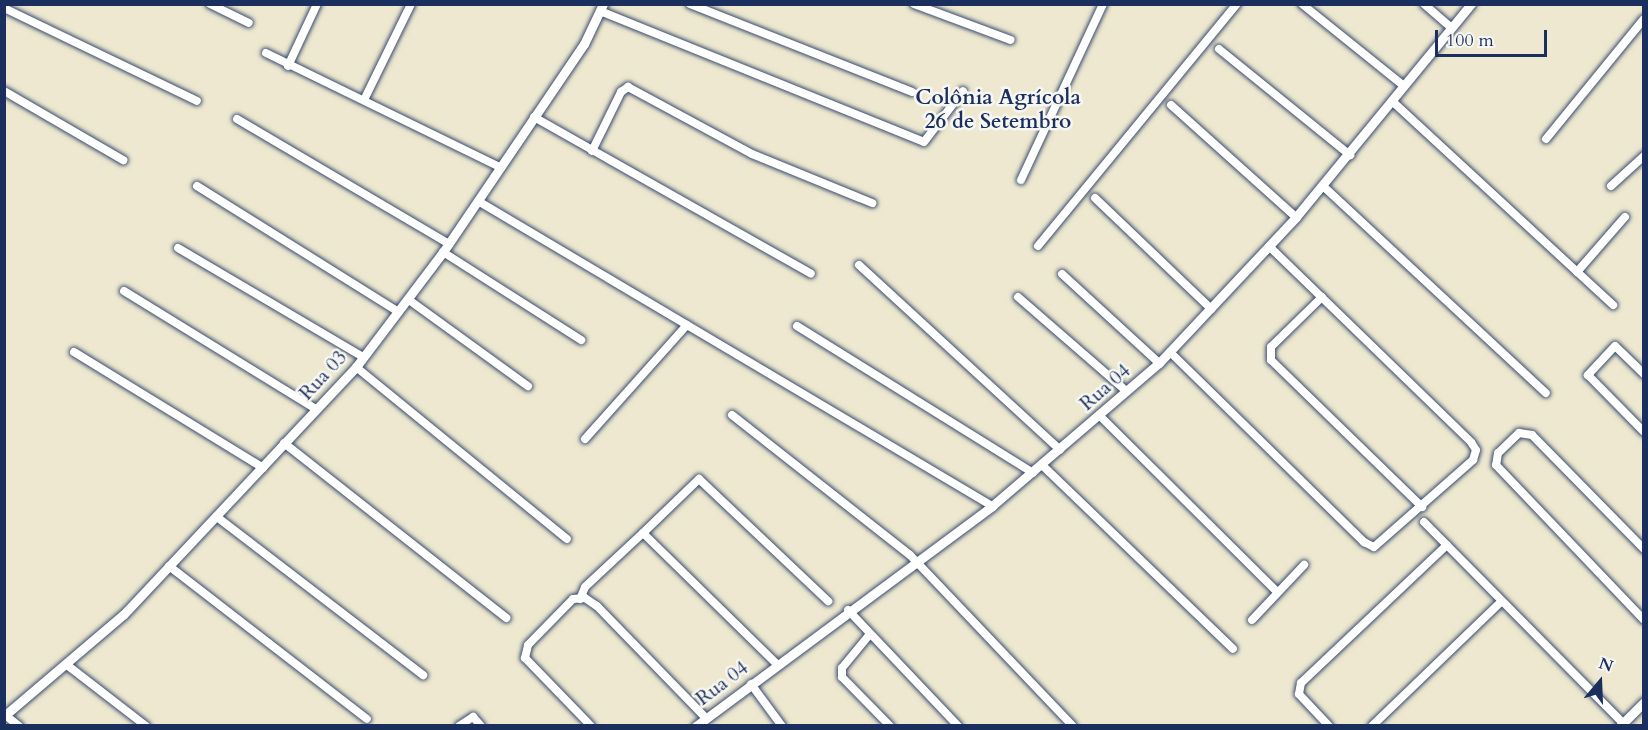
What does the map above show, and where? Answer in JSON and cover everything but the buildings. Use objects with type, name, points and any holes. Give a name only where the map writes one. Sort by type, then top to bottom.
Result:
[{"type":"street","points":[[210,4],[249,23]]},
{"type":"street","points":[[288,66],[317,4]]},
{"type":"street","points":[[364,100],[411,4]]},
{"type":"street","points":[[690,4],[912,92]]},
{"type":"street","points":[[914,4],[1011,40]]},
{"type":"street","points":[[1021,180],[1103,4]]},
{"type":"street","points":[[1038,246],[1237,4]]},
{"type":"street","points":[[1302,4],[1404,86]]},
{"type":"street","points":[[1424,4],[1452,28]]},
{"type":"street","name":"Rua 04","points":[[696,726],[848,610],[992,506],[1159,363],[1296,217],[1350,155],[1471,4]]},
{"type":"street","points":[[4,8],[197,101]]},
{"type":"street","points":[[602,8],[924,142],[963,91]]},
{"type":"street","name":"Rua 03","points":[[5,716],[67,665],[170,566],[356,367],[409,300],[446,248],[584,44],[602,8]]},
{"type":"street","points":[[1546,139],[1644,19]]},
{"type":"street","points":[[1219,49],[1350,155]]},
{"type":"street","points":[[266,53],[288,66],[364,100],[500,167]]},
{"type":"street","points":[[592,152],[621,92],[628,87],[752,154],[872,202]]},
{"type":"street","points":[[4,91],[123,160]]},
{"type":"street","points":[[1392,101],[1613,305]]},
{"type":"street","points":[[1171,105],[1296,217]]},
{"type":"street","points":[[534,117],[810,274]]},
{"type":"street","points":[[237,120],[446,248],[581,340]]},
{"type":"street","points":[[1611,186],[1644,156]]},
{"type":"street","points":[[197,186],[399,312]]},
{"type":"street","points":[[1323,186],[1546,393]]},
{"type":"street","points":[[1095,198],[1211,309]]},
{"type":"street","points":[[478,201],[992,506]]},
{"type":"street","points":[[1577,272],[1625,217]]},
{"type":"street","points":[[1170,352],[1364,542],[1380,546],[1473,460],[1476,450],[1269,246]]},
{"type":"street","points":[[178,248],[363,357]]},
{"type":"street","points":[[859,265],[1060,450]]},
{"type":"street","points":[[1062,274],[1159,363]]},
{"type":"street","points":[[124,291],[316,409]]},
{"type":"street","points":[[1018,297],[1126,391]]},
{"type":"street","points":[[1322,297],[1271,347],[1271,360],[1422,507]]},
{"type":"street","points":[[409,300],[528,386]]},
{"type":"street","points":[[585,440],[687,325]]},
{"type":"street","points":[[797,326],[1033,472]]},
{"type":"street","points":[[1644,374],[1615,346],[1588,375],[1644,432]]},
{"type":"street","points":[[74,352],[263,468]]},
{"type":"street","points":[[356,367],[567,540]]},
{"type":"street","points":[[732,415],[915,561],[1073,726]]},
{"type":"street","points":[[1099,415],[1277,592]]},
{"type":"street","points":[[1644,549],[1532,435],[1519,433],[1498,453],[1496,465],[1644,620]]},
{"type":"street","points":[[284,443],[506,618]]},
{"type":"street","points":[[1042,465],[1233,649]]},
{"type":"street","points":[[580,599],[585,587],[699,479],[828,601]]},
{"type":"street","points":[[217,517],[423,675]]},
{"type":"street","points":[[1424,522],[1622,724],[1644,702]]},
{"type":"street","points":[[643,533],[777,664]]},
{"type":"street","points":[[1329,726],[1299,694],[1301,683],[1447,546]]},
{"type":"street","points":[[1252,620],[1304,565]]},
{"type":"street","points":[[170,566],[367,719]]},
{"type":"street","points":[[591,726],[525,658],[528,645],[573,599],[580,599],[597,606],[706,718]]},
{"type":"street","points":[[1372,726],[1502,601]]},
{"type":"street","points":[[848,610],[958,726]]},
{"type":"street","points":[[870,634],[842,668],[842,677],[890,726]]},
{"type":"street","points":[[67,665],[146,726]]},
{"type":"street","points":[[751,684],[782,726]]},
{"type":"street","points":[[5,716],[19,726]]},
{"type":"street","points":[[459,726],[474,717],[482,726]]},
{"type":"district","name":"Colônia Agrícola 26 de Setembro","points":[[998,110]]}]
